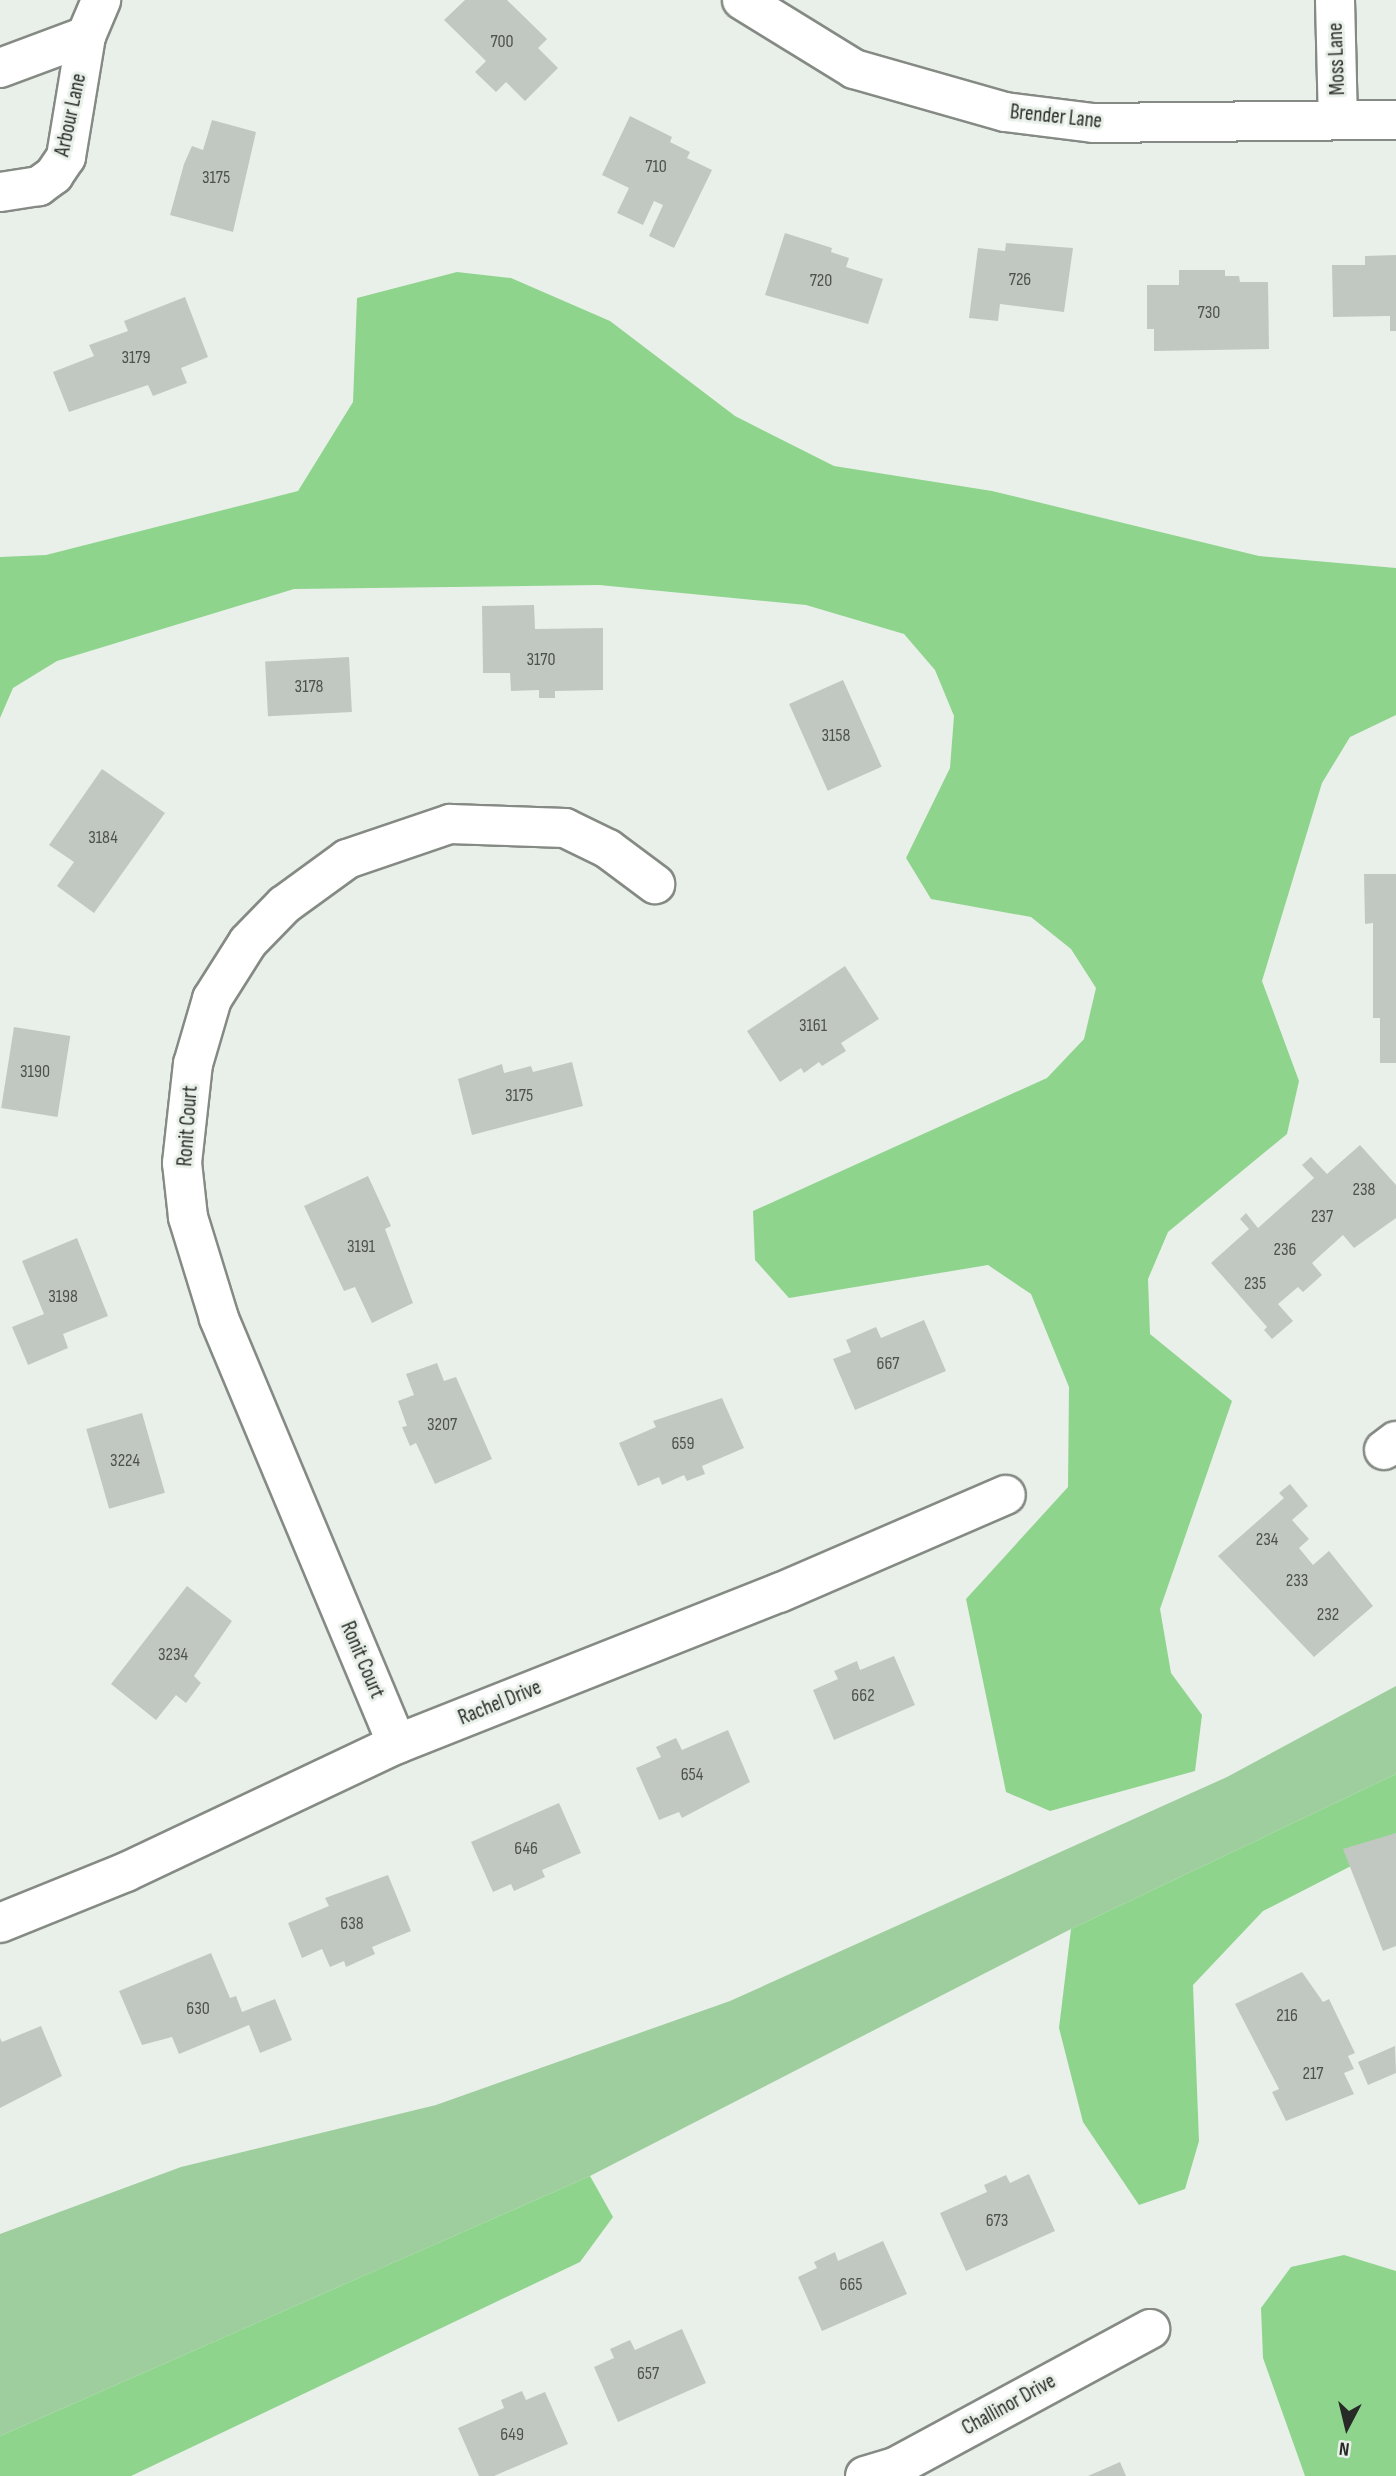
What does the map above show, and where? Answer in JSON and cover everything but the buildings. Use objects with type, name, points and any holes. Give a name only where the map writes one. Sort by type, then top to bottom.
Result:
[{"type":"street","name":"Arbour Lane","points":[[0,192],[38,187],[54,176],[66,157],[86,36],[101,0]]},
{"type":"street","name":"Brender Lane","points":[[742,0],[854,69],[1006,112],[1093,123],[1396,120]]},
{"type":"street","name":"Moss Lane","points":[[1335,0],[1339,119]]},
{"type":"street","name":"Arbour Lane","points":[[0,68],[86,36]]},
{"type":"street","name":"Ronit Court","points":[[397,1744],[219,1318],[188,1217],[182,1163],[186,1126],[193,1064],[212,999],[248,942],[284,905],[346,859],[450,824],[565,828],[608,849],[655,884]]},
{"type":"street","name":"Rachel Drive","points":[[0,1923],[125,1872],[397,1744],[779,1593],[1006,1496]]},
{"type":"street","name":"Challinor Drive","points":[[888,2473],[1150,2329]]},
{"type":"green space","points":[[457,272],[511,278],[610,321],[735,416],[834,466],[992,491],[1259,556],[1396,568],[1396,715],[1350,737],[1322,783],[1262,981],[1299,1081],[1287,1134],[1168,1232],[1148,1279],[1150,1334],[1232,1401],[1160,1609],[1171,1673],[1202,1715],[1195,1771],[1050,1811],[1006,1792],[966,1599],[1068,1487],[1069,1387],[1031,1294],[988,1265],[789,1298],[755,1260],[753,1211],[1047,1078],[1084,1039],[1096,988],[1071,949],[1031,917],[931,899],[906,858],[950,768],[954,716],[935,670],[904,634],[806,605],[599,585],[294,589],[57,661],[13,688],[0,718],[0,557],[46,555],[298,491],[353,402],[357,298]]},
{"type":"green space","points":[[1396,1686],[1396,1774],[1071,1929],[590,2176],[0,2436],[0,2234],[181,2167],[436,2105],[730,2001],[1227,1777]]},
{"type":"green space","points":[[1396,1774],[1396,1843],[1263,1911],[1193,1985],[1199,2141],[1185,2189],[1139,2205],[1083,2122],[1059,2028],[1071,1929]]},
{"type":"green space","points":[[590,2176],[613,2217],[580,2262],[131,2476],[0,2476],[0,2436]]},
{"type":"green space","points":[[1344,2255],[1396,2271],[1396,2476],[1305,2476],[1263,2358],[1261,2308],[1291,2267]]}]
